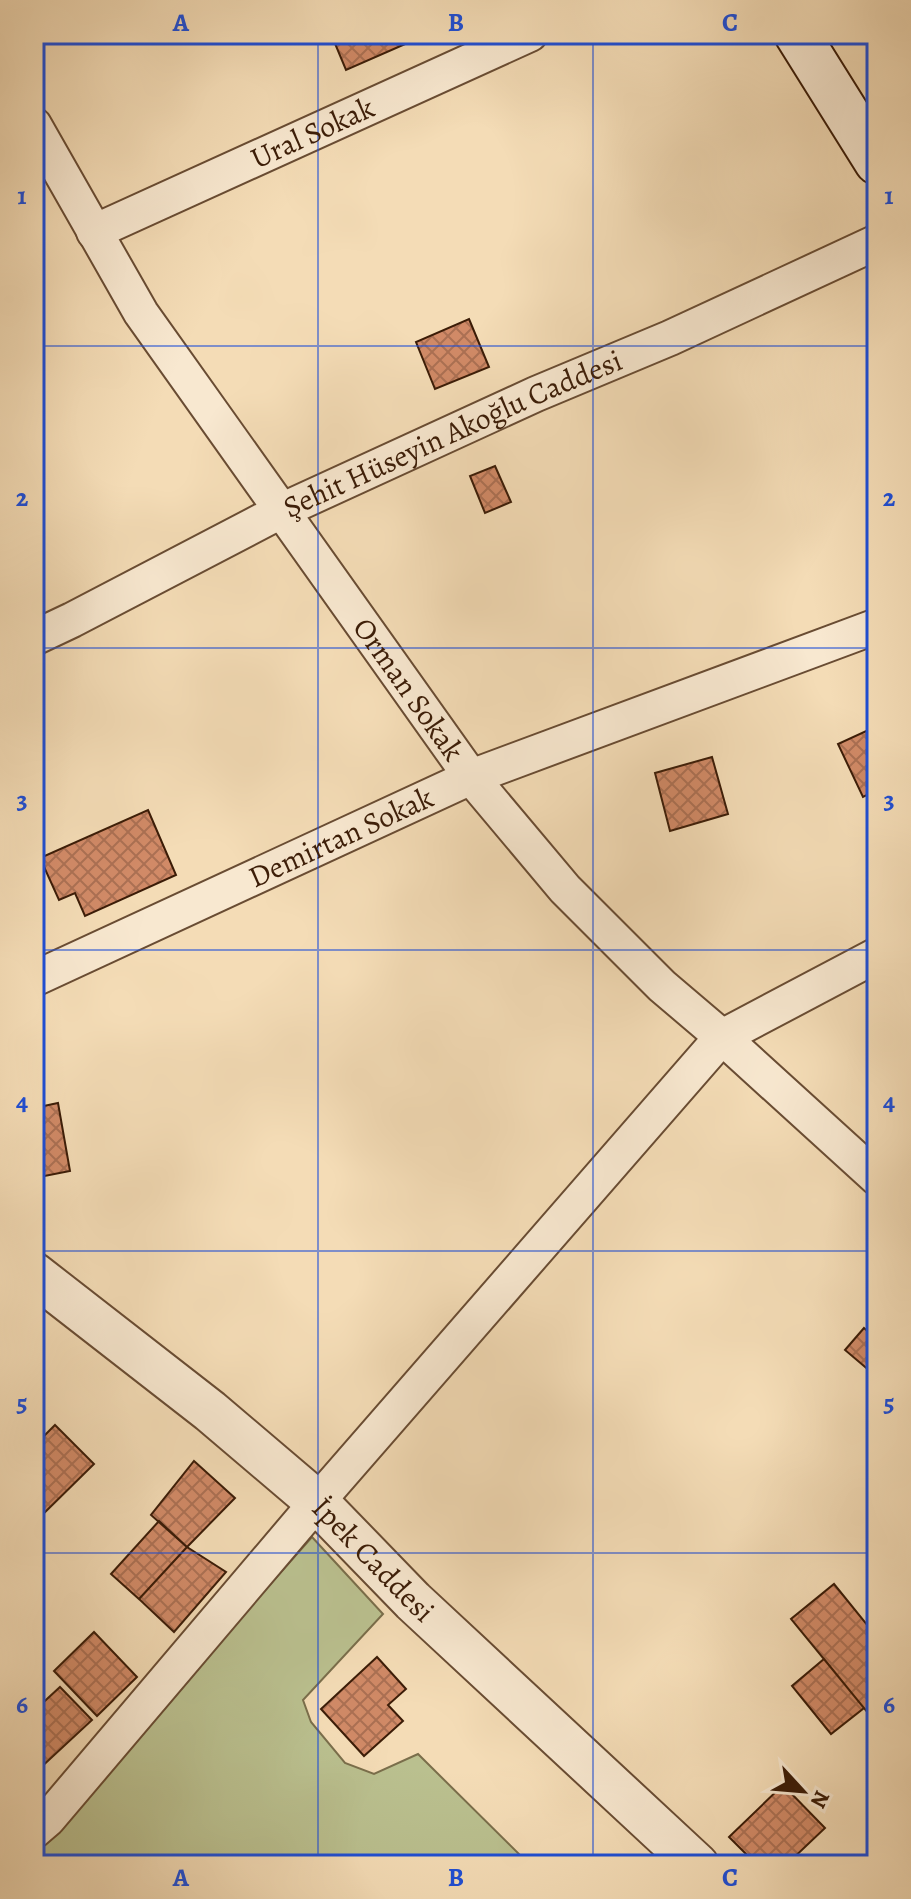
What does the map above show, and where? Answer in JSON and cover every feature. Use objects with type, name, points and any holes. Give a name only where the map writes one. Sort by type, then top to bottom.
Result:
[{"type":"main road","points":[[797,34],[877,162]]},
{"type":"street","name":"Ural Sokak","points":[[94,232],[530,34]]},
{"type":"street","name":"Orman Sokak","points":[[34,125],[141,313],[471,777],[565,889],[662,986],[877,1178]]},
{"type":"street","name":"Şehit Hüseyin Akoğlu Caddesi","points":[[34,638],[281,511],[877,242]]},
{"type":"street","name":"Demirtan Sokak","points":[[34,979],[471,777],[877,626]]},
{"type":"street","points":[[34,1831],[48,1819],[317,1502],[722,1037],[877,955]]},
{"type":"street","name":"İpek Caddesi","points":[[34,1274],[153,1365],[317,1502],[413,1601],[697,1865]]},
{"type":"green space","points":[[312,1537],[383,1614],[303,1700],[311,1722],[345,1763],[374,1774],[418,1754],[530,1865],[34,1865],[34,1846],[53,1829]]},
{"type":"building","points":[[331,34],[428,34],[346,70]]},
{"type":"building","points":[[469,319],[489,367],[435,389],[416,342]]},
{"type":"building","points":[[495,466],[511,502],[485,513],[470,476]]},
{"type":"building","points":[[877,726],[877,790],[863,797],[838,744]]},
{"type":"building","points":[[712,757],[728,814],[670,831],[655,773]]},
{"type":"building","points":[[148,810],[176,875],[85,916],[75,893],[59,900],[40,858]]},
{"type":"building","points":[[58,1103],[70,1171],[34,1178],[34,1108]]},
{"type":"building","points":[[864,1328],[877,1339],[877,1377],[845,1350]]},
{"type":"building","points":[[55,1425],[94,1464],[36,1521],[34,1446]]},
{"type":"building","points":[[194,1461],[235,1498],[187,1547],[151,1515]]},
{"type":"building","points":[[159,1521],[187,1547],[139,1599],[111,1574]]},
{"type":"building","points":[[187,1547],[226,1572],[174,1632],[139,1599]]},
{"type":"building","points":[[834,1584],[877,1637],[877,1724],[791,1619]]},
{"type":"building","points":[[94,1632],[137,1677],[97,1716],[54,1671]]},
{"type":"building","points":[[377,1657],[406,1689],[388,1705],[403,1721],[364,1756],[321,1709]]},
{"type":"building","points":[[824,1659],[864,1708],[831,1734],[792,1686]]},
{"type":"building","points":[[60,1687],[92,1720],[37,1771],[34,1767],[34,1711]]},
{"type":"building","points":[[783,1785],[825,1828],[786,1865],[757,1865],[729,1837]]}]
